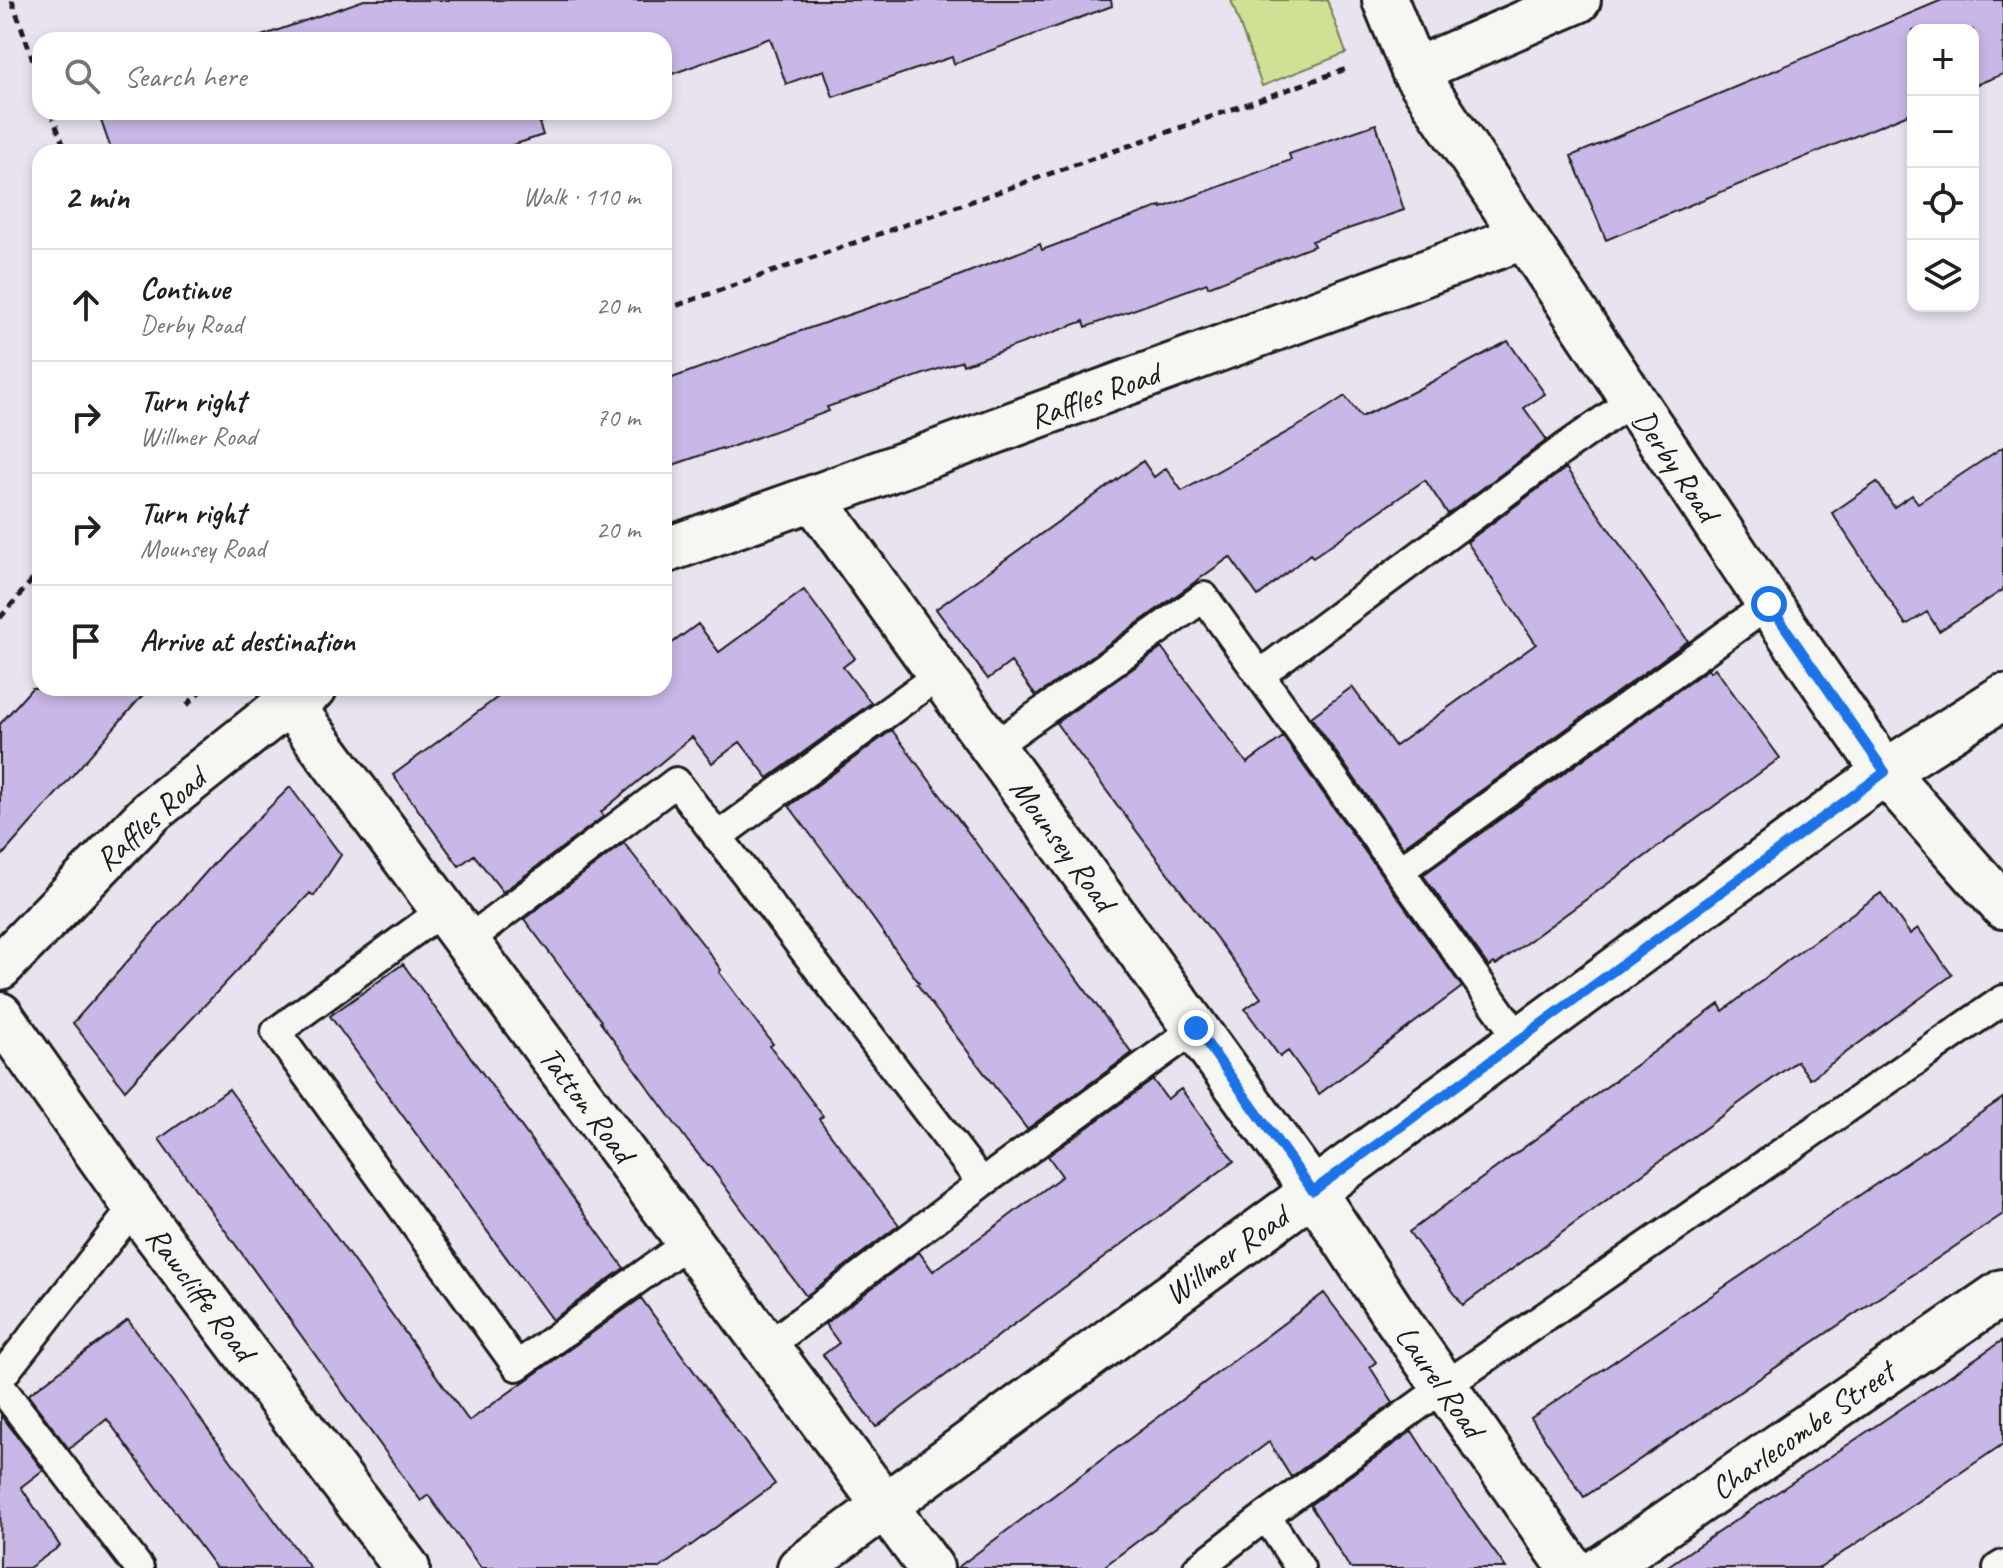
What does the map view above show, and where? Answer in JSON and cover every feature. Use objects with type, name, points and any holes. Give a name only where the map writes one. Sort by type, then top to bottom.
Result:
[{"type":"street","name":"Derby Road","points":[[1385,0],[1409,60],[1523,237],[1769,604],[1885,772],[2003,906]]},
{"type":"street","points":[[1409,60],[1578,0]]},
{"type":"street","name":"Raffles Road","points":[[672,548],[1523,237]]},
{"type":"street","name":"Mounsey Road","points":[[813,498],[1313,1191]]},
{"type":"street","name":"Raffles Road","points":[[0,967],[152,811],[301,696]]},
{"type":"street","name":"Tatton Road","points":[[303,696],[455,926],[931,1568]]},
{"type":"street","name":"Willmer Road","points":[[800,1568],[1885,772],[2003,697]]},
{"type":"street","name":"Rawcliffe Road","points":[[0,1015],[135,1206],[398,1565]]},
{"type":"street","name":"Laurel Road","points":[[1313,1191],[1391,1310],[1571,1568]]},
{"type":"street","name":"Charlecombe Street","points":[[1602,1568],[2003,1292]]},
{"type":"lane","points":[[1259,675],[1633,400]]},
{"type":"lane","points":[[993,747],[1204,597],[1520,1040]]},
{"type":"lane","points":[[1399,871],[1769,604]]},
{"type":"lane","points":[[717,837],[940,674]]},
{"type":"lane","points":[[689,1242],[517,1366],[276,1032],[455,926],[676,782],[982,1183]]},
{"type":"lane","points":[[1198,1568],[1445,1386],[2003,1000]]},
{"type":"lane","points":[[767,1347],[982,1183],[1196,1028]]},
{"type":"lane","points":[[0,1378],[135,1206]]},
{"type":"lane","points":[[0,1386],[139,1568]]},
{"type":"lane","points":[[1266,1516],[1300,1568]]},
{"type":"path","points":[[12,0],[32,57]]},
{"type":"path","points":[[672,307],[1409,60]]},
{"type":"path","points":[[54,120],[63,144]]},
{"type":"path","points":[[0,618],[32,580]]},
{"type":"green space","points":[[1231,0],[1327,0],[1346,53],[1262,86]]},
{"type":"building","points":[[364,0],[1111,0],[1112,6],[954,64],[952,57],[833,97],[824,70],[786,84],[770,38],[672,74],[672,32],[273,32]]},
{"type":"building","points":[[1942,0],[2003,0],[2003,74],[1979,84],[1979,24],[1907,24],[1907,115],[1606,240],[1571,156]]},
{"type":"building","points":[[101,120],[547,120],[539,123],[543,135],[516,144],[109,144]]},
{"type":"building","points":[[1376,124],[1404,210],[1312,241],[1314,246],[1208,287],[1207,283],[1086,327],[1084,321],[963,365],[962,361],[827,407],[829,411],[723,450],[672,465],[672,378],[933,286],[1040,244],[1042,250],[1162,208],[1291,160],[1289,154]]},
{"type":"building","points":[[1508,341],[1545,394],[1524,408],[1547,440],[1448,514],[1425,480],[1313,557],[1310,554],[1258,596],[1230,557],[1036,696],[1011,662],[988,679],[936,609],[1143,461],[1154,477],[1166,468],[1182,491],[1307,421],[1345,396],[1361,417]]},
{"type":"building","points":[[2003,447],[2003,590],[1939,631],[1927,612],[1906,625],[1832,513],[1877,482],[1894,507],[1912,495],[1918,503]]},
{"type":"building","points":[[1566,468],[1688,641],[1403,847],[1311,717],[1352,687],[1395,746],[1536,644],[1467,542]]},
{"type":"building","points":[[804,590],[855,658],[843,667],[871,703],[768,778],[740,742],[712,763],[692,737],[601,812],[604,816],[503,892],[474,855],[459,866],[393,775],[499,696],[672,696],[672,643],[698,624],[719,652]]},
{"type":"building","points":[[1162,648],[1247,763],[1283,737],[1462,987],[1319,1094],[1288,1051],[1280,1057],[1245,1009],[1261,998],[1056,723]]},
{"type":"building","points":[[1715,668],[1780,758],[1496,965],[1494,963],[1489,967],[1423,875],[1708,669],[1710,672]]},
{"type":"building","points":[[32,688],[32,696],[142,696],[0,858],[0,724]]},
{"type":"building","points":[[892,730],[1132,1053],[1027,1129],[933,1006],[859,899],[789,806]]},
{"type":"building","points":[[290,787],[341,855],[314,896],[310,893],[125,1090],[73,1023],[223,853]]},
{"type":"building","points":[[624,843],[705,947],[721,970],[719,972],[773,1044],[770,1046],[823,1116],[819,1119],[899,1225],[806,1296],[524,919]]},
{"type":"building","points":[[1881,893],[1910,934],[1918,928],[1952,975],[1810,1079],[1797,1061],[1463,1305],[1409,1232],[1719,1004],[1723,1011]]},
{"type":"building","points":[[403,964],[624,1268],[552,1320],[330,1016]]},
{"type":"building","points":[[1153,1080],[1167,1099],[1181,1089],[1234,1161],[876,1427],[823,1355],[839,1343],[825,1324],[919,1252],[933,1271],[1000,1223],[1062,1176],[1048,1156]]},
{"type":"building","points":[[229,1089],[469,1421],[641,1298],[775,1484],[660,1568],[481,1568],[428,1495],[421,1501],[159,1139]]},
{"type":"building","points":[[2003,1098],[2003,1214],[1584,1497],[1531,1418]]},
{"type":"building","points":[[1324,1293],[1376,1362],[1370,1367],[1393,1403],[1291,1477],[1269,1442],[1102,1568],[957,1568]]},
{"type":"building","points":[[128,1320],[310,1568],[216,1568],[107,1419],[69,1449],[28,1395]]},
{"type":"building","points":[[2003,1340],[2003,1444],[1820,1568],[1665,1568]]},
{"type":"building","points":[[1,1415],[43,1470],[21,1487],[60,1546],[29,1568],[0,1568]]},
{"type":"building","points":[[1412,1431],[1506,1568],[1350,1568],[1310,1505]]},
{"type":"route","points":[[1196,1028],[1313,1191],[1885,772],[1769,604]]}]
